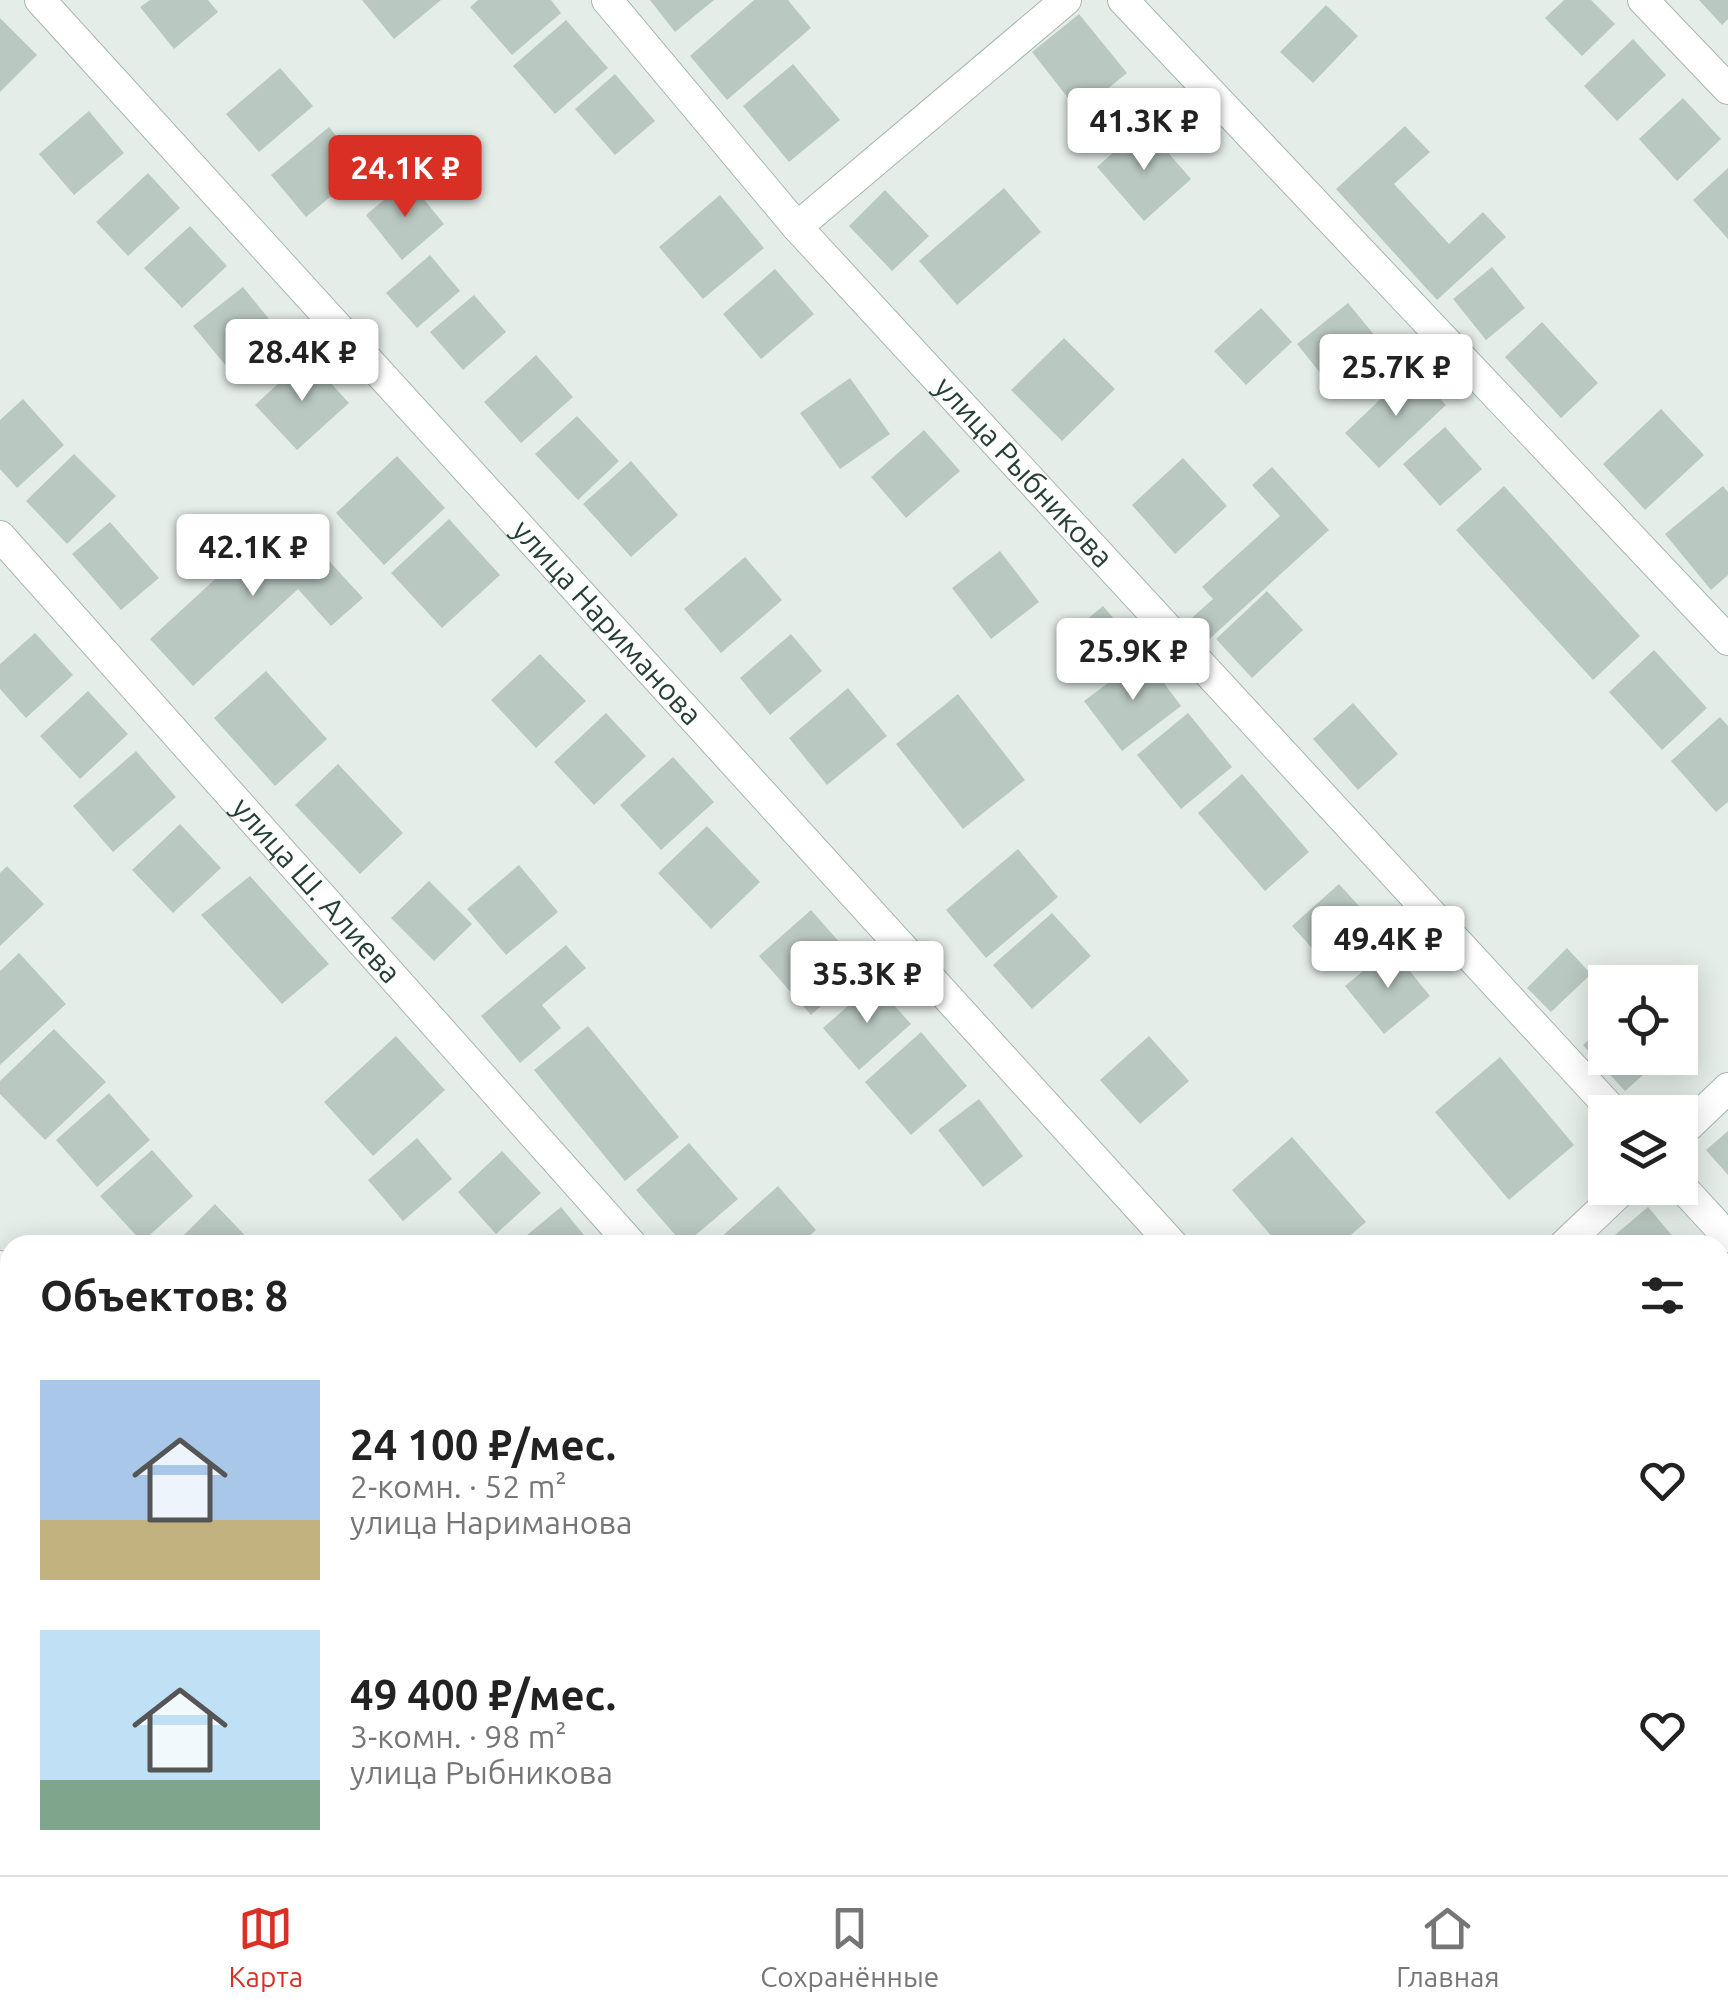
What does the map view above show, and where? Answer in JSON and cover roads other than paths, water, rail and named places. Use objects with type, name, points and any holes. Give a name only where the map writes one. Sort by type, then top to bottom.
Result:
[{"type":"street","name":"улица Нариманова","points":[[40,0],[1164,1235]]},
{"type":"street","name":"улица Рыбникова","points":[[607,0],[796,227],[1598,1095]]},
{"type":"street","points":[[796,227],[1066,0]]},
{"type":"street","points":[[1123,0],[1728,640]]},
{"type":"street","points":[[1643,0],[1728,89]]},
{"type":"street","name":"улица Ш. Алиева","points":[[0,536],[623,1235]]},
{"type":"street","points":[[1698,1117],[1728,1088]]},
{"type":"street","points":[[1698,1204],[1726,1235]]},
{"type":"street","points":[[1575,1235],[1606,1205]]}]
